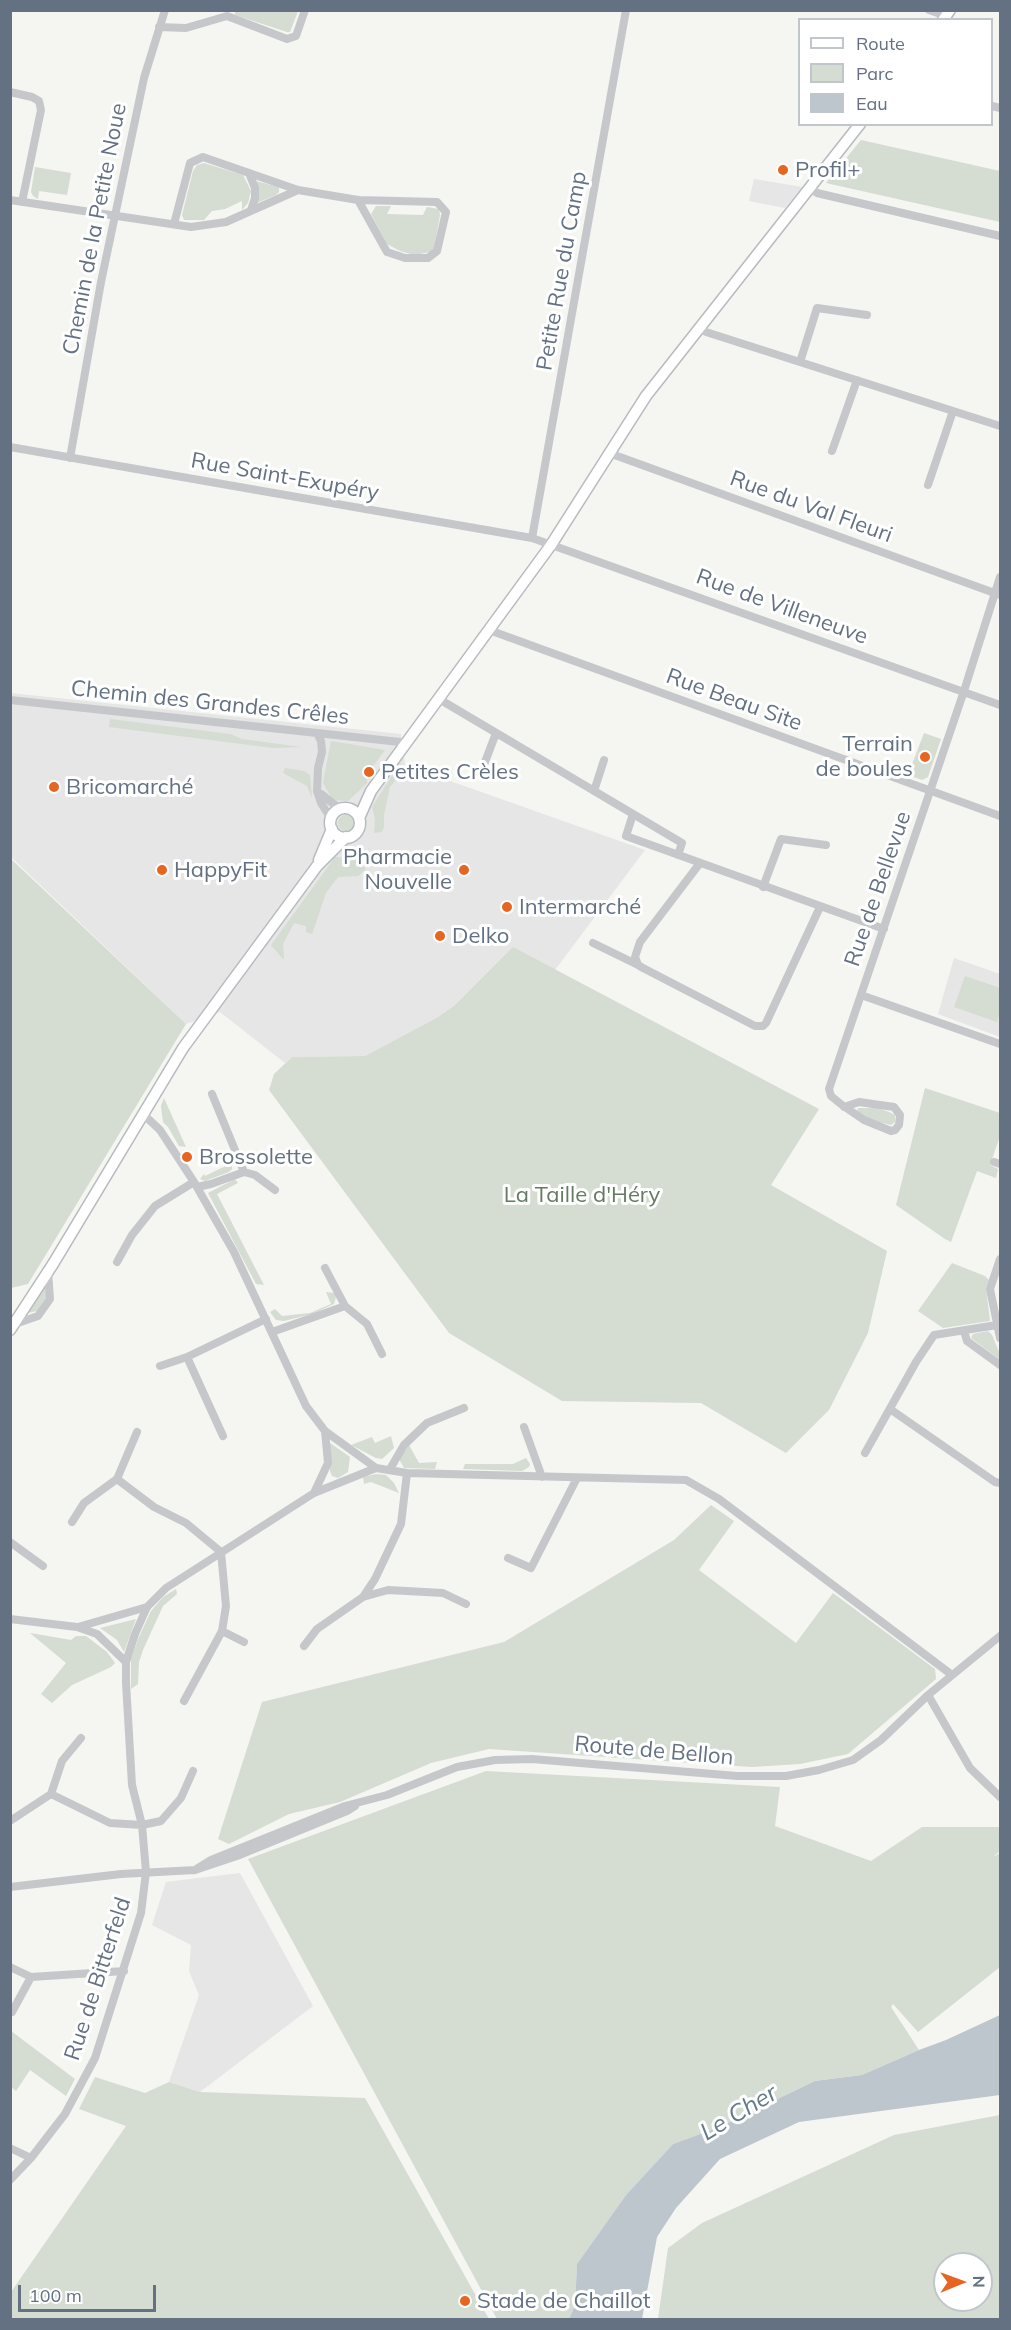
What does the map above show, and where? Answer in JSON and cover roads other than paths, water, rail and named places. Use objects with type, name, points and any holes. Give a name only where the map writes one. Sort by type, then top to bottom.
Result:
[{"type":"main road","points":[[359,818],[371,791],[552,545],[646,396],[858,126]]},
{"type":"main road","points":[[317,866],[332,824],[344,809],[371,791]]},
{"type":"main road","points":[[13,1327],[183,1048],[317,866],[346,837],[356,833],[360,825],[359,818],[355,812],[344,809]]},
{"type":"main road","points":[[332,824],[338,835],[346,837]]},
{"type":"street","name":"Chemin de la Petite Noue","points":[[70,458],[101,282],[144,78],[165,10]]},
{"type":"street","points":[[159,27],[186,28],[228,13],[287,39],[296,36],[305,10]]},
{"type":"street","name":"Petite Rue du Camp","points":[[532,538],[626,10]]},
{"type":"street","points":[[929,10],[947,15]]},
{"type":"street","points":[[10,92],[39,101],[41,110],[22,202]]},
{"type":"street","points":[[174,224],[190,163],[203,157],[298,190],[358,200],[437,202],[446,212],[437,250],[428,258],[405,258],[387,252],[358,200]]},
{"type":"street","points":[[249,173],[255,188],[255,198],[250,210]]},
{"type":"street","points":[[810,188],[817,193],[1000,236]]},
{"type":"street","points":[[10,200],[191,227],[226,222],[298,190]]},
{"type":"street","points":[[800,362],[817,308],[867,315]]},
{"type":"street","points":[[700,328],[706,332],[1000,426]]},
{"type":"street","points":[[832,451],[856,380]]},
{"type":"street","points":[[928,485],[953,411]]},
{"type":"street","name":"Rue Saint-Exupéry","points":[[10,447],[532,538],[552,545]]},
{"type":"street","name":"Rue du Val Fleuri","points":[[609,453],[998,594]]},
{"type":"street","name":"Rue de Villeneuve","points":[[552,545],[1000,705]]},
{"type":"street","name":"Rue de Bellevue","points":[[844,1107],[831,1096],[829,1089],[833,1075],[998,594],[1000,577]]},
{"type":"street","name":"Rue Beau Site","points":[[489,630],[1000,816]]},
{"type":"street","points":[[439,699],[682,843],[678,855]]},
{"type":"street","name":"Chemin des Grandes Crêles","points":[[10,700],[400,742],[405,745]]},
{"type":"street","points":[[317,733],[321,741],[322,752],[318,768],[317,791],[332,824]]},
{"type":"street","points":[[482,770],[496,733]]},
{"type":"street","points":[[594,791],[604,760]]},
{"type":"street","points":[[317,791],[344,809]]},
{"type":"street","points":[[633,814],[626,836],[884,929]]},
{"type":"street","points":[[763,887],[781,839],[826,845]]},
{"type":"street","points":[[638,965],[635,957],[640,942],[700,863]]},
{"type":"street","points":[[593,943],[755,1026],[763,1026],[820,907]]},
{"type":"street","points":[[861,995],[1000,1044]]},
{"type":"street","points":[[212,1094],[244,1172]]},
{"type":"street","points":[[859,1102],[894,1107],[900,1115],[899,1125],[891,1131],[864,1120],[844,1107],[859,1102]]},
{"type":"street","points":[[144,1115],[160,1130],[195,1184],[234,1252],[306,1406],[325,1431],[376,1468]]},
{"type":"street","points":[[117,1262],[132,1235],[155,1206],[195,1184],[211,1184],[244,1172],[255,1175],[275,1190]]},
{"type":"street","points":[[1000,1259],[990,1289],[1000,1338]]},
{"type":"street","points":[[325,1268],[345,1306],[367,1324],[382,1354]]},
{"type":"street","points":[[13,1327],[38,1316],[50,1299],[48,1271]]},
{"type":"street","points":[[272,1332],[345,1306]]},
{"type":"street","points":[[160,1366],[187,1357],[266,1319]]},
{"type":"street","points":[[865,1453],[916,1362],[934,1335],[997,1325]]},
{"type":"street","points":[[964,1331],[967,1341],[1000,1365]]},
{"type":"street","points":[[187,1357],[223,1436]]},
{"type":"street","points":[[390,1469],[404,1445],[427,1423],[464,1408]]},
{"type":"street","points":[[890,1409],[995,1482],[1000,1483]]},
{"type":"street","points":[[524,1427],[542,1477]]},
{"type":"street","points":[[314,1493],[328,1463],[325,1431]]},
{"type":"street","points":[[72,1522],[84,1503],[117,1479],[137,1432]]},
{"type":"street","points":[[10,1619],[77,1627],[97,1634],[126,1662],[147,1607],[166,1588],[314,1493],[376,1468],[407,1473],[686,1480],[719,1499],[951,1675]]},
{"type":"street","points":[[363,1597],[375,1579],[401,1524],[407,1473]]},
{"type":"street","points":[[508,1558],[531,1568],[577,1478]]},
{"type":"street","points":[[117,1479],[154,1506],[186,1523],[221,1552],[226,1606],[222,1631],[184,1701]]},
{"type":"street","points":[[10,1542],[43,1566]]},
{"type":"street","points":[[375,1579],[388,1590]]},
{"type":"street","points":[[304,1646],[317,1629],[363,1597],[388,1590],[443,1593],[466,1604]]},
{"type":"street","points":[[77,1627],[147,1607]]},
{"type":"street","points":[[222,1631],[244,1642]]},
{"type":"street","name":"Route de Bellon","points":[[10,1887],[146,1872],[195,1870],[219,1857],[345,1806],[457,1767],[495,1760],[532,1759],[737,1776],[786,1776],[819,1770],[854,1760],[881,1740],[928,1695],[1000,1636]]},
{"type":"street","name":"Rue de Bitterfeld","points":[[10,2180],[31,2158],[64,2114],[95,2058],[141,1913],[146,1872],[142,1825],[132,1785],[126,1662]]},
{"type":"street","points":[[928,1695],[970,1768],[1000,1797]]},
{"type":"street","points":[[10,1821],[51,1794],[62,1761],[81,1738]]},
{"type":"street","points":[[51,1794],[110,1823],[142,1825],[161,1821],[181,1798],[193,1771]]},
{"type":"street","points":[[10,1967],[31,1977],[124,1971]]},
{"type":"street","points":[[12,2012],[31,1977]]},
{"type":"street","points":[[10,2148],[31,2158]]},
{"type":"water","points":[[1000,2015],[1000,2095],[799,2122],[720,2159],[676,2208],[657,2237],[642,2319],[569,2319],[575,2305],[577,2264],[626,2195],[673,2144],[717,2128],[815,2081],[862,2075]]},
{"type":"place","name":"Profil+","points":[[783,170]]},
{"type":"place","name":"Terrain de boules","points":[[925,757]]},
{"type":"place","name":"Petites Crèles","points":[[369,772]]},
{"type":"place","name":"Bricomarché","points":[[54,787]]},
{"type":"place","name":"HappyFit","points":[[162,870]]},
{"type":"place","name":"Pharmacie Nouvelle","points":[[464,870]]},
{"type":"place","name":"Intermarché","points":[[507,907]]},
{"type":"place","name":"Delko","points":[[440,936]]},
{"type":"place","name":"Brossolette","points":[[187,1157]]},
{"type":"place","name":"Stade de Chaillot","points":[[465,2301]]},
{"type":"park label","name":"La Taille d'Héry","points":[[582,1195]]},
{"type":"water label","name":"Le Cher","points":[[739,2113]]}]
